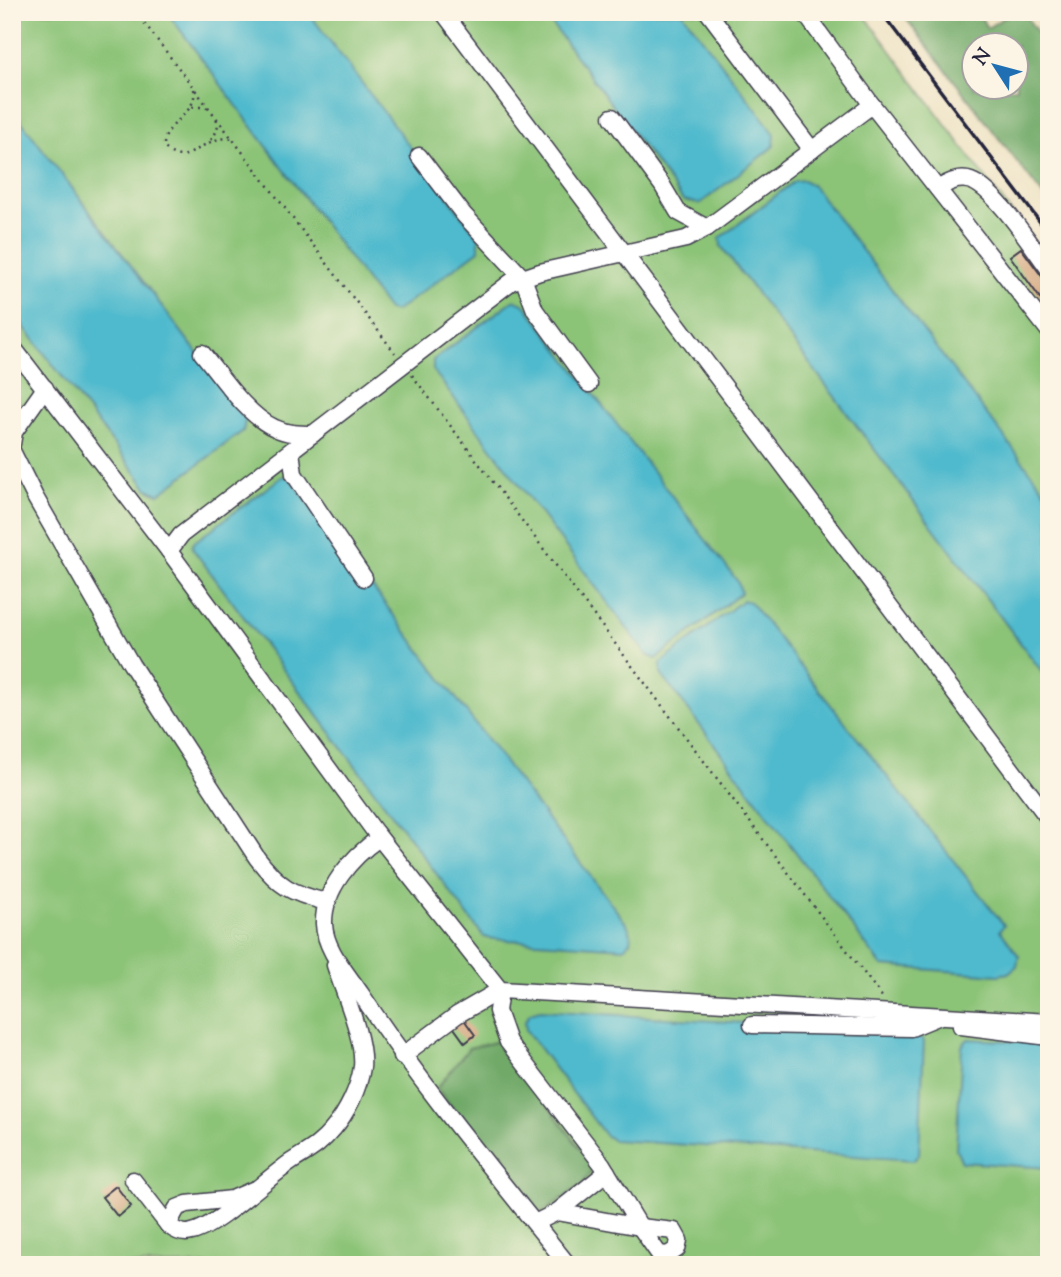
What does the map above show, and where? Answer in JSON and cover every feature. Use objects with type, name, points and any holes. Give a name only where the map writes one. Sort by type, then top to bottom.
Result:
[{"type":"lane","points":[[443,12],[1049,819]]},
{"type":"lane","points":[[708,12],[812,150]]},
{"type":"lane","points":[[804,12],[872,105],[1049,331]]},
{"type":"lane","points":[[169,551],[181,535],[511,282],[686,239],[707,228],[872,105]]},
{"type":"lane","points":[[612,117],[662,185],[678,212],[707,228]]},
{"type":"lane","points":[[419,156],[464,215],[523,278],[535,310],[589,384]]},
{"type":"lane","points":[[938,189],[952,181],[970,180],[997,199],[1049,269]]},
{"type":"lane","points":[[12,346],[169,551],[379,838],[500,989],[497,1011],[508,1042],[607,1172],[640,1227],[557,1212]]},
{"type":"lane","points":[[202,353],[247,407],[273,428],[295,434],[313,434]]},
{"type":"lane","points":[[12,444],[14,432],[45,388]]},
{"type":"lane","points":[[12,451],[35,497],[131,664],[257,858],[273,880],[299,895],[326,902]]},
{"type":"lane","points":[[291,451],[294,474],[363,578]]},
{"type":"lane","points":[[133,1180],[167,1225],[175,1231],[191,1233],[214,1221],[292,1161],[312,1151],[334,1129],[348,1109],[362,1067],[360,1038],[324,925],[326,902],[339,877],[365,848],[379,838]]},
{"type":"lane","points":[[331,949],[402,1056],[568,1265]]},
{"type":"lane","points":[[402,1056],[457,1015],[500,989],[1049,1022]]},
{"type":"lane","points":[[752,1025],[911,1028],[942,1015]]},
{"type":"lane","points":[[942,1015],[953,1024],[1049,1037]]},
{"type":"lane","points":[[535,1223],[557,1212],[607,1172]]},
{"type":"lane","points":[[167,1225],[177,1208],[187,1204],[232,1199],[255,1189]]},
{"type":"path","points":[[136,12],[877,993],[898,1012]]},
{"type":"path","points":[[194,88],[192,107],[169,127],[164,137],[164,147],[172,155],[184,157],[211,140],[221,137],[233,139]]},
{"type":"path","points":[[192,107],[206,107],[214,112],[218,123],[211,140]]},
{"type":"green space","points":[[12,12],[862,12],[1049,263],[1049,1265],[12,1265],[12,311],[148,489],[158,494],[243,431],[246,417],[12,109]],"holes":[[[499,1041],[594,1166],[469,1048]]]},
{"type":"green space","points":[[901,12],[978,12],[987,28],[1013,12],[1023,12],[1044,42],[1049,39],[1049,203],[971,102],[1030,102],[1030,32],[960,32],[960,88]]},
{"type":"green space","points":[[499,1041],[594,1167],[582,1185],[537,1215],[437,1088],[469,1048]]},
{"type":"water","points":[[167,12],[308,12],[479,238],[479,250],[395,312],[388,310]]},
{"type":"water","points":[[543,12],[682,12],[775,134],[774,146],[700,204],[683,200]]},
{"type":"water","points":[[12,109],[246,417],[243,431],[159,494],[148,489],[12,311]]},
{"type":"water","points":[[804,180],[814,187],[1049,496],[1049,681],[721,246],[720,238],[795,181]]},
{"type":"water","points":[[514,300],[525,305],[738,582],[741,593],[656,659],[647,655],[433,370],[433,360]]},
{"type":"water","points":[[283,476],[290,478],[628,926],[630,942],[624,948],[484,937],[192,548],[193,543]]},
{"type":"water","points":[[743,600],[750,602],[1004,925],[1000,930],[1019,956],[1017,966],[1008,973],[998,975],[882,966],[661,674],[661,663]]},
{"type":"water","points":[[540,1010],[918,1034],[924,1041],[919,1155],[914,1160],[613,1140],[605,1135],[526,1030],[525,1021],[530,1013]]},
{"type":"water","points":[[968,1039],[1049,1043],[1049,1168],[962,1162],[956,1149],[962,1046]]},
{"type":"building","points":[[1021,248],[1049,286],[1049,295],[1042,301],[1010,256]]},
{"type":"building","points":[[460,1014],[475,1035],[465,1043],[449,1021]]},
{"type":"building","points":[[116,1186],[131,1206],[118,1217],[102,1197]]},
{"type":"railway","points":[[881,12],[1049,234]]}]
